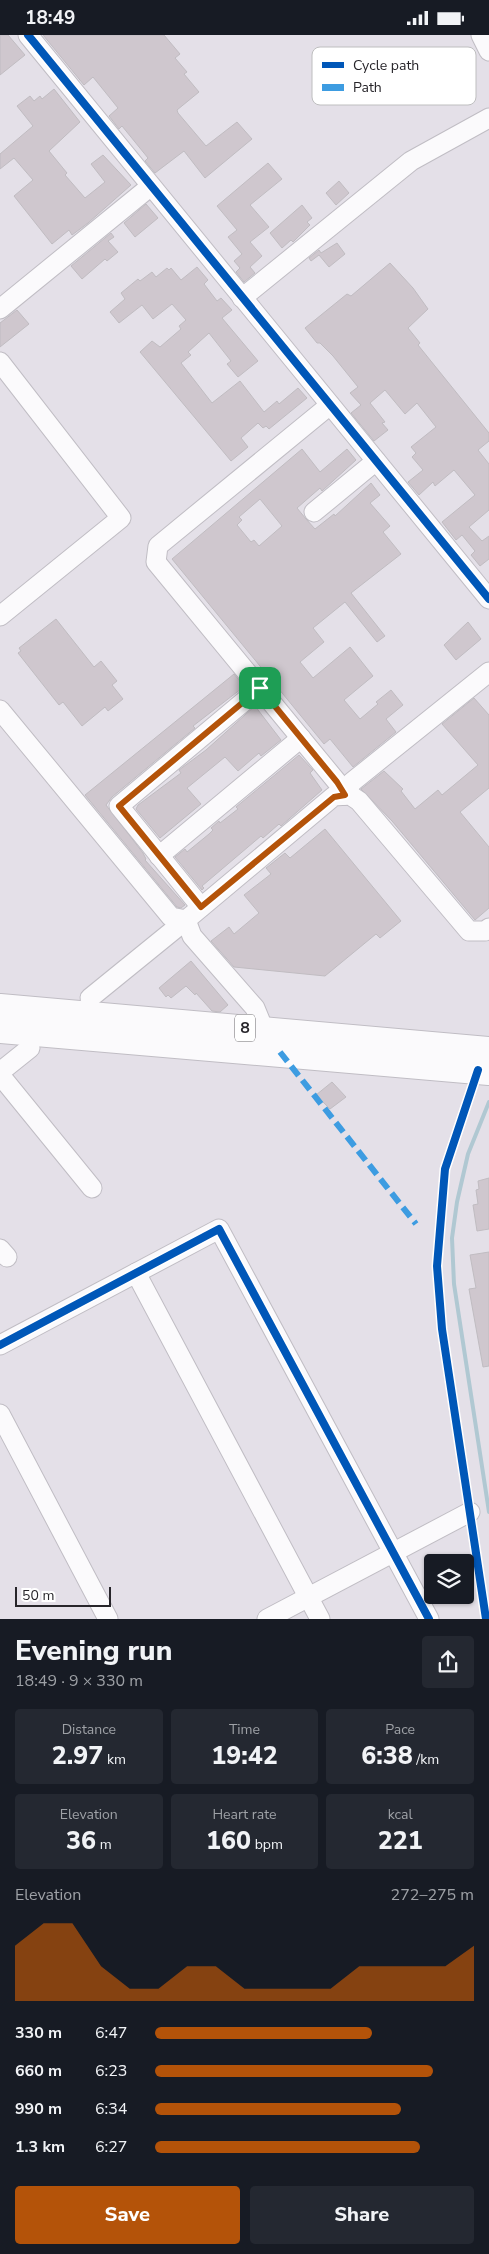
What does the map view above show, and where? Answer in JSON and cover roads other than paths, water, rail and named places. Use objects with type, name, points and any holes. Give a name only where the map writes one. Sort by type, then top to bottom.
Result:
[{"type":"highway","name":"8","points":[[0,1007],[264,1030],[487,1064]]},
{"type":"highway","name":"8","points":[[0,1029],[487,1064]]},
{"type":"street","points":[[28,35],[489,599]]},
{"type":"street","points":[[480,35],[489,51]]},
{"type":"street","points":[[242,298],[411,161],[489,118]]},
{"type":"street","points":[[0,309],[151,186]]},
{"type":"street","points":[[0,362],[121,518],[0,616]]},
{"type":"street","points":[[330,405],[158,546],[156,562],[301,738],[345,795]]},
{"type":"street","points":[[314,512],[376,461]]},
{"type":"street","points":[[345,795],[352,782],[489,672]]},
{"type":"street","points":[[201,907],[119,806],[260,688]]},
{"type":"street","points":[[0,710],[170,917],[186,920]]},
{"type":"street","points":[[159,856],[301,738]]},
{"type":"street","points":[[90,998],[334,797],[345,795],[350,795],[360,801],[469,931],[485,931],[489,928]]},
{"type":"street","points":[[186,920],[192,936],[255,1008],[264,1030]]},
{"type":"street","points":[[30,1048],[0,1074],[92,1188]]},
{"type":"street","points":[[0,1345],[219,1229],[429,1619]]},
{"type":"street","points":[[136,1273],[320,1619]]},
{"type":"street","points":[[0,1414],[108,1619]]},
{"type":"street","points":[[266,1619],[470,1512]]},
{"type":"waterway","points":[[489,1102],[468,1154],[457,1202],[452,1238],[454,1284],[489,1512]]}]
